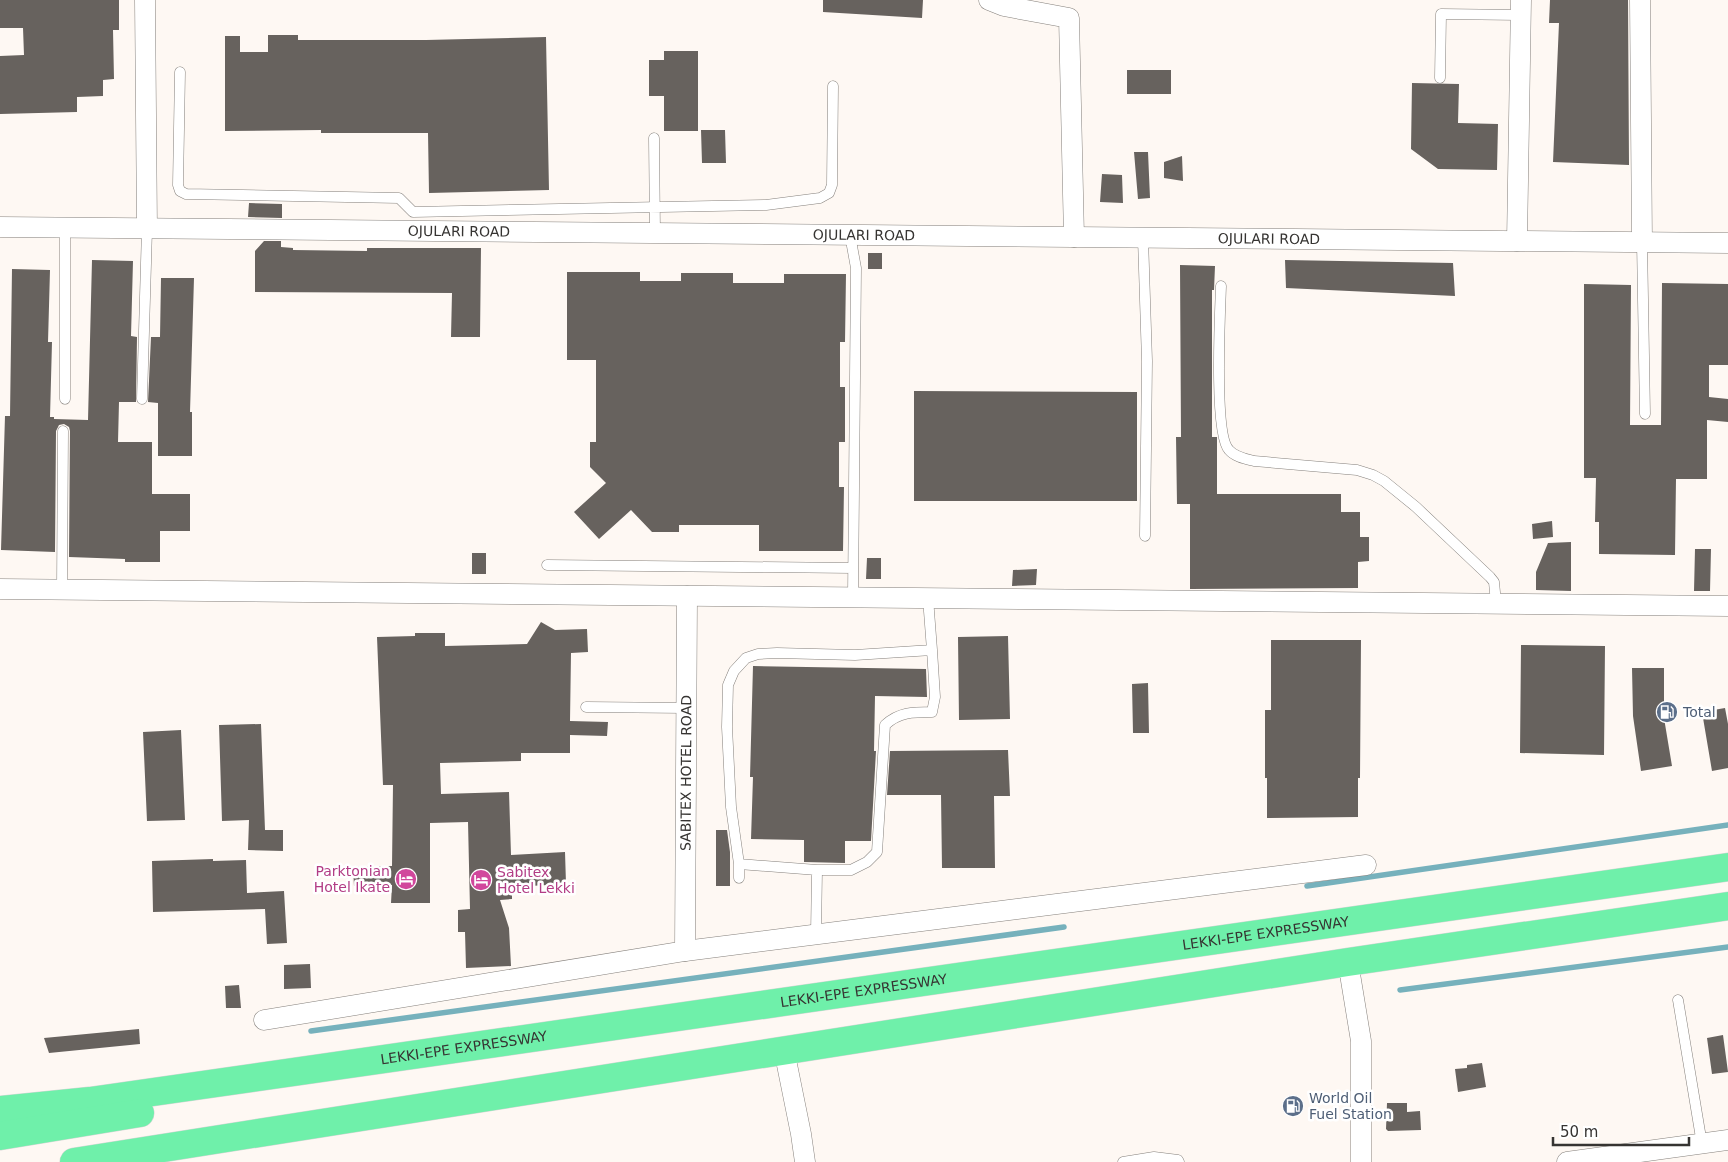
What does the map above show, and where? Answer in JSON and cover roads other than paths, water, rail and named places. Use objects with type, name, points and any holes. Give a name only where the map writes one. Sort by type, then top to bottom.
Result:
[{"type":"highway","name":"LEKKI-EPE EXPRESSWAY","points":[[0,1110],[90,1101],[1728,867]]},
{"type":"highway","points":[[74,1162],[1348,962],[1728,906]]},
{"type":"highway","points":[[0,1136],[424,1069],[465,1048]]},
{"type":"street","points":[[145,0],[147,229]]},
{"type":"street","points":[[989,0],[1004,6],[1069,18],[1074,237]]},
{"type":"street","points":[[1640,0],[1642,242]]},
{"type":"street","points":[[1517,241],[1520,8]]},
{"type":"street","name":"OJULARI ROAD","points":[[0,227],[1728,243]]},
{"type":"street","points":[[0,589],[1728,606]]},
{"type":"street","name":"SABITEX HOTEL ROAD","points":[[685,951],[687,596]]},
{"type":"street","points":[[264,1020],[685,951],[1366,865]]},
{"type":"street","points":[[1348,962],[1361,1041],[1361,1162]]},
{"type":"street","points":[[784,1050],[805,1162]]},
{"type":"street","points":[[1567,1162],[1728,1140]]},
{"type":"lane","points":[[1440,78],[1440,14],[1520,8]]},
{"type":"lane","points":[[180,72],[178,185],[180,191],[186,194],[399,198],[412,212],[766,204],[820,198],[829,193],[832,185],[833,86]]},
{"type":"lane","points":[[654,138],[655,233]]},
{"type":"lane","points":[[65,228],[65,400]]},
{"type":"lane","points":[[142,400],[147,229]]},
{"type":"lane","points":[[850,235],[856,268],[852,597]]},
{"type":"lane","points":[[1144,238],[1147,361],[1145,536]]},
{"type":"lane","points":[[1642,242],[1645,414]]},
{"type":"lane","points":[[1221,286],[1219,370],[1221,426],[1224,441],[1229,451],[1254,461],[1357,470],[1373,474],[1416,507],[1490,577],[1494,582],[1496,604]]},
{"type":"lane","points":[[62,431],[62,590]]},
{"type":"lane","points":[[547,565],[853,568]]},
{"type":"lane","points":[[739,864],[817,870],[851,870],[867,862],[877,852],[885,725],[893,717],[911,712],[932,712],[936,697],[928,598]]},
{"type":"lane","points":[[739,878],[739,864],[731,807],[728,727],[728,685],[734,671],[746,658],[758,654],[855,655],[932,650]]},
{"type":"lane","points":[[586,707],[686,708]]},
{"type":"lane","points":[[816,934],[817,870]]},
{"type":"lane","points":[[1678,1000],[1702,1144]]},
{"type":"lane","points":[[1124,1162],[1154,1157],[1178,1160],[1179,1162]]},
{"type":"waterway","points":[[1307,886],[1728,825]]},
{"type":"waterway","points":[[311,1031],[1064,927]]},
{"type":"waterway","points":[[1400,990],[1728,947]]},
{"type":"place","name":"Total","points":[[1667,712]]},
{"type":"place","name":"Parktonian Hotel Ikate","points":[[406,879]]},
{"type":"place","name":"Sabitex Hotel Lekki","points":[[481,880]]},
{"type":"place","name":"World Oil Fuel Station","points":[[1293,1106]]}]
